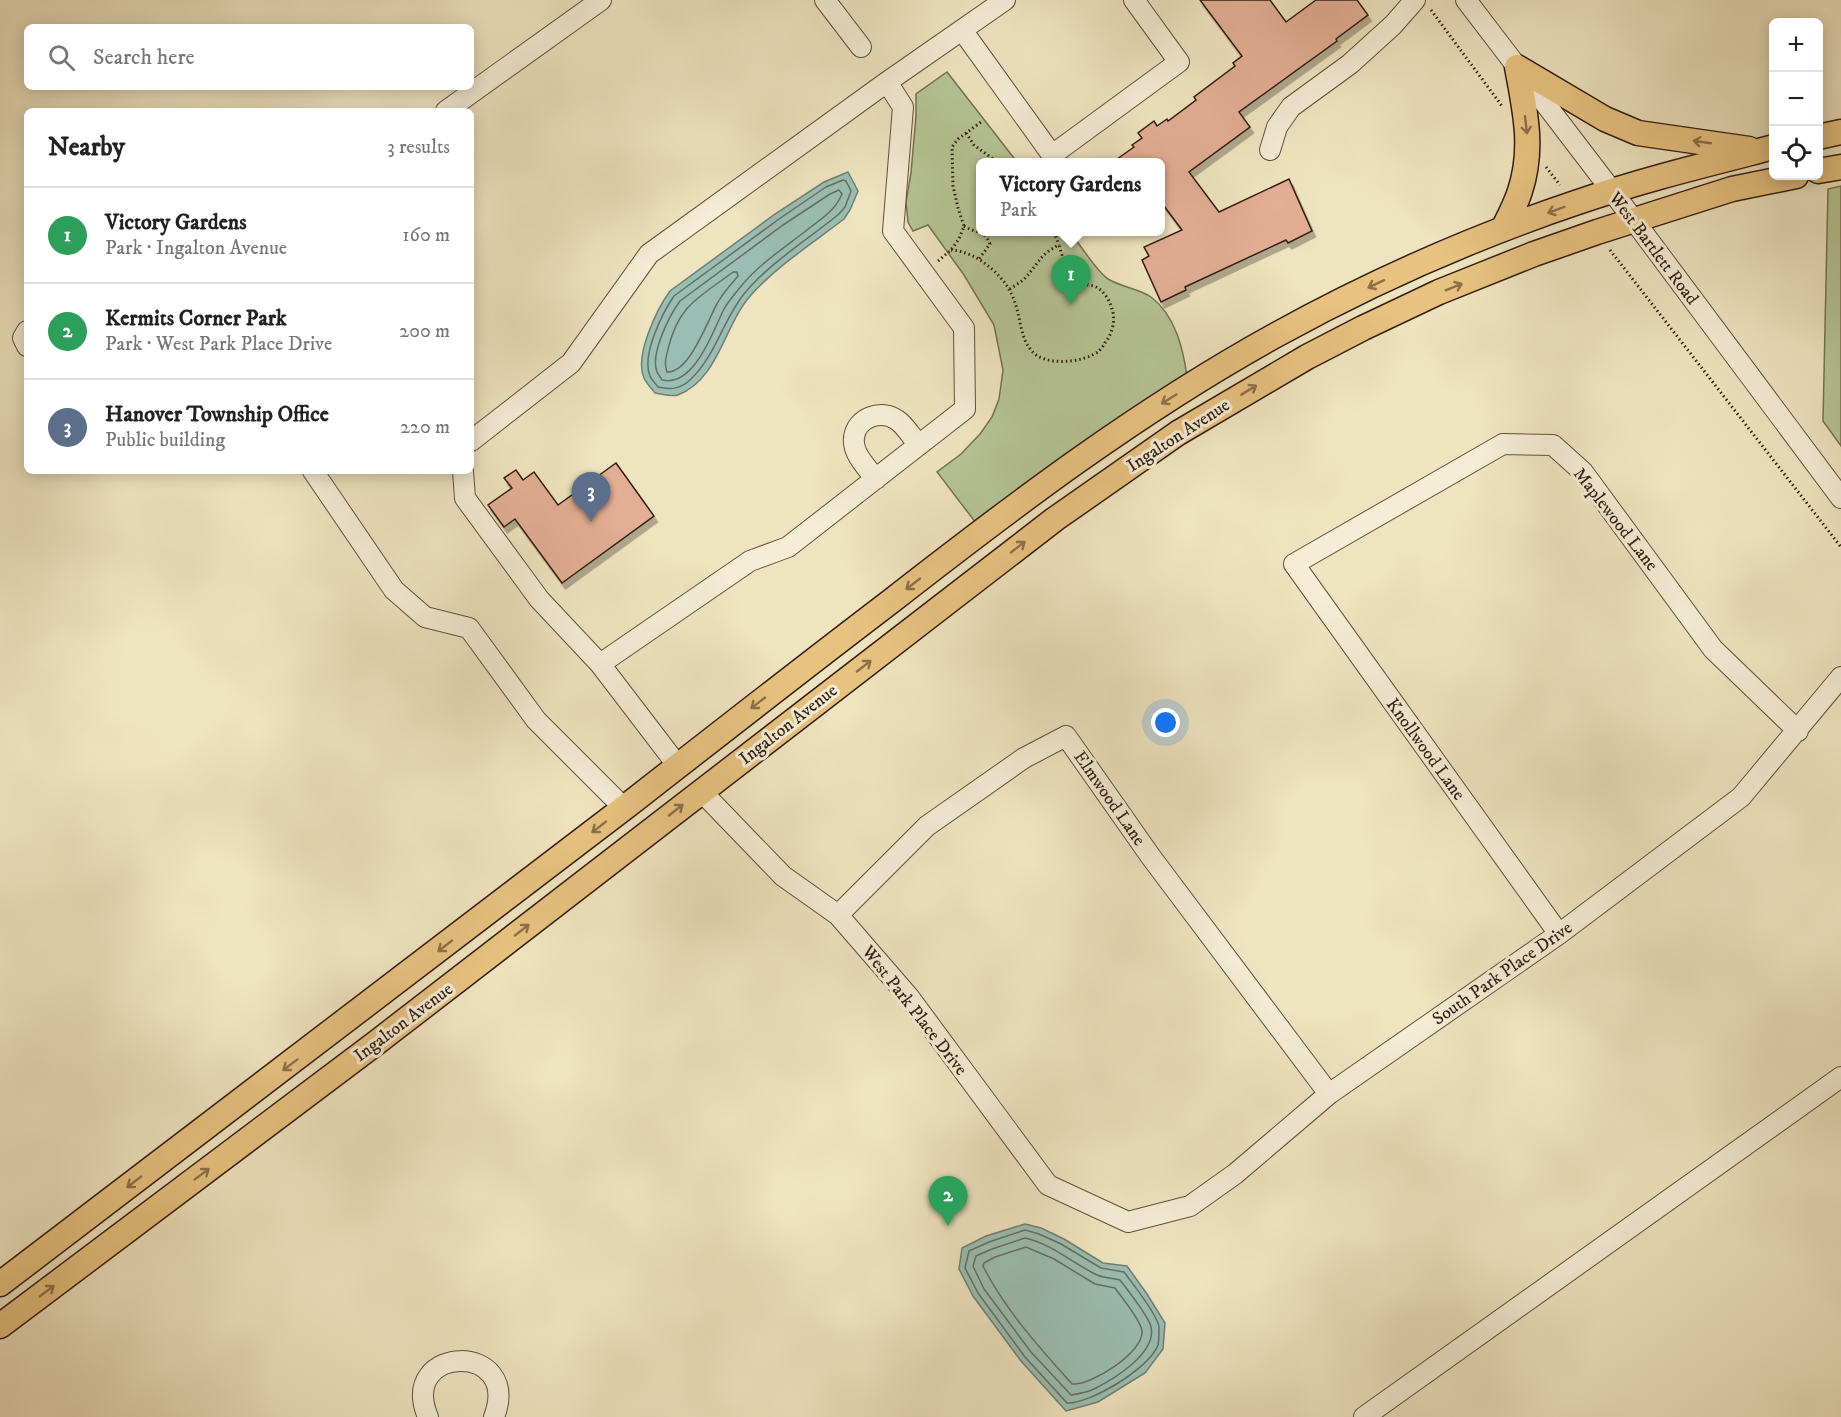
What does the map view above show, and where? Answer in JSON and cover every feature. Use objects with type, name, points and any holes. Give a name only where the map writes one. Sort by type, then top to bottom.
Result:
[{"type":"main road","points":[[1503,229],[1520,194],[1527,166],[1528,142],[1517,67]]},
{"type":"main road","points":[[1517,67],[1605,119],[1638,133],[1767,148]]},
{"type":"main road","points":[[1823,136],[1841,132]]},
{"type":"main road","name":"Ingalton Avenue","points":[[0,1284],[356,1015],[979,532],[1146,414],[1215,370],[1278,334],[1364,290],[1503,229],[1612,191],[1767,148]]},
{"type":"main road","points":[[1823,170],[1841,166]]},
{"type":"main road","name":"Ingalton Avenue","points":[[0,1326],[376,1042],[1055,519],[1178,433],[1307,357],[1430,297],[1534,254],[1634,220],[1732,189],[1776,180]]},
{"type":"main road","points":[[678,766],[701,791]]},
{"type":"street","points":[[450,108],[601,0]]},
{"type":"street","points":[[825,0],[861,47]]},
{"type":"street","points":[[474,439],[572,363],[649,254],[1005,0]]},
{"type":"street","points":[[962,30],[1052,154],[1179,62],[1134,0]]},
{"type":"street","name":"West Bartlett Road","points":[[1466,0],[1634,220],[1841,498]]},
{"type":"street","points":[[1270,150],[1277,127],[1291,108],[1350,64],[1393,26],[1423,5]]},
{"type":"street","points":[[600,664],[750,561],[788,547],[965,409],[964,328],[893,231],[903,107],[887,82]]},
{"type":"street","points":[[876,479],[857,454],[854,438],[858,427],[869,417],[883,414],[898,420],[919,445]]},
{"type":"street","name":"Maplewood Lane","points":[[1294,564],[1503,444],[1552,445],[1583,472],[1713,649],[1798,731]]},
{"type":"street","points":[[315,474],[394,590],[425,617],[469,628],[536,720],[624,808]]},
{"type":"street","points":[[463,474],[465,498],[539,599],[600,664],[678,766]]},
{"type":"street","name":"Knollwood Lane","points":[[1294,564],[1559,934]]},
{"type":"street","name":"South Park Place Drive","points":[[1128,1222],[1190,1206],[1235,1174],[1329,1094],[1559,934],[1741,797],[1841,677]]},
{"type":"street","name":"Elmwood Lane","points":[[838,915],[927,826],[1024,758],[1066,736],[1151,857],[1329,1094]]},
{"type":"street","name":"West Park Place Drive","points":[[701,791],[783,876],[838,915],[909,997],[1047,1185],[1128,1222]]},
{"type":"street","points":[[1364,1417],[1841,1077]]},
{"type":"street","points":[[428,1417],[423,1393],[427,1381],[435,1370],[445,1364],[456,1360],[468,1360],[489,1372],[495,1382],[499,1393],[494,1417]]},
{"type":"path","points":[[1423,5],[1508,114]]},
{"type":"path","points":[[976,231],[964,226],[958,208],[953,186],[952,147],[958,139],[981,122]]},
{"type":"path","points":[[966,133],[974,145],[992,158]]},
{"type":"path","points":[[1528,142],[1555,178]]},
{"type":"path","points":[[935,263],[951,250],[964,226]]},
{"type":"path","points":[[979,259],[990,244],[987,236]]},
{"type":"path","points":[[951,250],[961,250],[979,259],[1010,289],[1024,339],[1032,353],[1046,359],[1065,362],[1084,358],[1100,351],[1114,325],[1113,311],[1109,300],[1098,288],[1085,284],[1064,262],[1056,236]]},
{"type":"path","points":[[1010,289],[1025,278],[1040,257],[1059,245]]},
{"type":"path","points":[[1612,252],[1841,547]]},
{"type":"green space","points":[[947,72],[1014,158],[976,158],[976,236],[1073,236],[1108,279],[1147,294],[1159,304],[1176,333],[1187,376],[976,523],[937,472],[961,454],[992,417],[999,399],[1003,370],[994,325],[964,275],[928,225],[913,231],[908,222],[906,202],[911,173],[916,94]]},
{"type":"green space","points":[[1841,186],[1841,446],[1823,421],[1828,189]]},
{"type":"water","points":[[848,172],[858,191],[844,219],[784,265],[751,295],[703,377],[692,387],[676,396],[655,393],[644,378],[642,358],[653,321],[670,291],[775,214],[824,182]]},
{"type":"water","points":[[1025,1224],[1041,1228],[1064,1239],[1103,1263],[1127,1266],[1165,1323],[1163,1349],[1145,1373],[1098,1402],[1066,1411],[1021,1361],[973,1296],[959,1269],[962,1248],[986,1236]]},
{"type":"building","points":[[1200,0],[1270,0],[1286,22],[1316,0],[1357,0],[1368,15],[1336,39],[1337,41],[1239,112],[1250,127],[1189,172],[1219,212],[1289,179],[1312,231],[1288,243],[1286,240],[1185,287],[1186,290],[1161,302],[1142,260],[1149,256],[1144,247],[1182,230],[1165,207],[1165,158],[1119,158],[1142,138],[1138,133],[1154,121],[1157,126],[1167,119],[1168,121],[1196,100],[1194,97],[1235,66],[1233,63],[1242,56]]},
{"type":"building","points":[[616,463],[654,516],[562,583],[515,519],[504,527],[488,505],[512,488],[504,478],[516,470],[523,480],[534,472],[558,505]]},
{"type":"place","name":"Victory Gardens","points":[[1071,305]]},
{"type":"place","name":"Hanover Township Office","points":[[591,522]]},
{"type":"place","name":"Kermits Corner Park","points":[[948,1226]]}]
